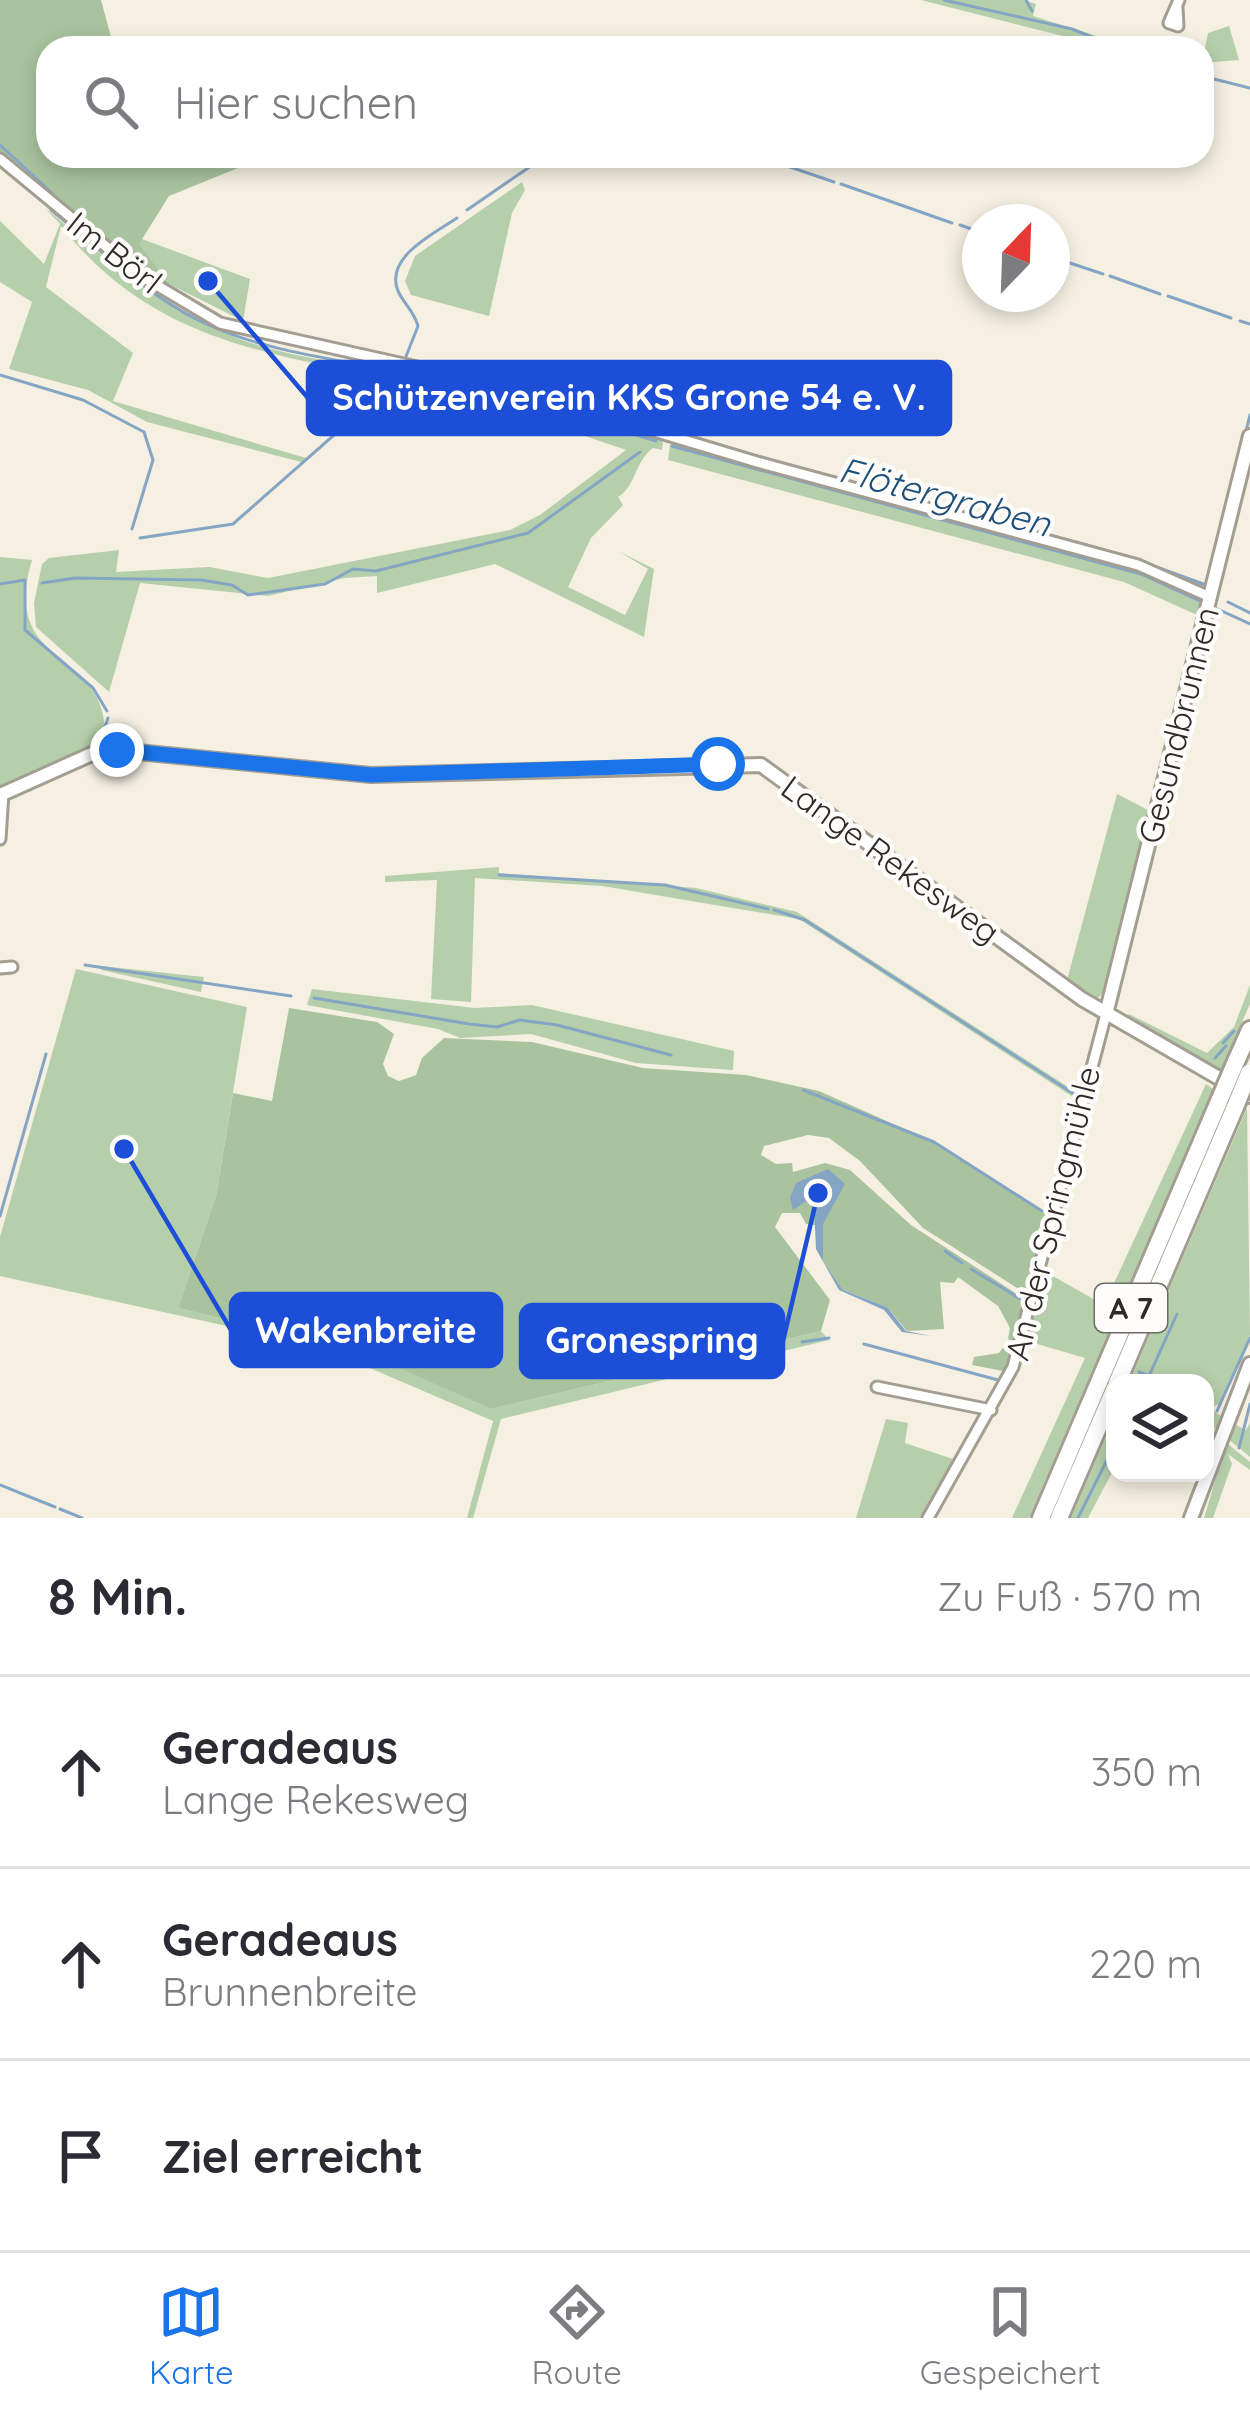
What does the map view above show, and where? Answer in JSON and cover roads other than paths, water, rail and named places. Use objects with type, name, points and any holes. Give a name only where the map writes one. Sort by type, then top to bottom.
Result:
[{"type":"highway","name":"A 7","points":[[1121,1374],[1235,1100],[1250,1030]]},
{"type":"highway","name":"A 7","points":[[1041,1518],[1235,1100]]},
{"type":"highway","name":"A 7","points":[[1059,1518],[1106,1409]]},
{"type":"street","points":[[1157,8],[1176,7],[1183,27]]},
{"type":"street","name":"Im Börl","points":[[0,159],[164,292],[228,326],[507,387],[757,462],[1138,565],[1210,597]]},
{"type":"street","name":"Gesundbrunnen","points":[[1106,1014],[1250,436]]},
{"type":"street","name":"Lange Rekesweg","points":[[2,794],[105,750],[346,773],[761,765],[1106,1014],[1235,1100]]},
{"type":"street","points":[[0,838],[2,794]]},
{"type":"street","name":"An der Springmühle","points":[[928,1518],[1017,1355],[1106,1014]]},
{"type":"street","points":[[1191,1518],[1250,1364]]},
{"type":"street","points":[[877,1387],[991,1410]]},
{"type":"water","points":[[828,1169],[845,1184],[823,1224],[823,1261],[843,1290],[887,1307],[906,1331],[931,1336],[902,1332],[884,1310],[839,1290],[816,1249],[814,1206],[805,1202],[793,1210],[790,1198],[796,1183]]},
{"type":"waterway","points":[[944,0],[1089,36]]},
{"type":"waterway","points":[[1026,0],[1032,11]]},
{"type":"waterway","points":[[1214,79],[1250,88]]},
{"type":"waterway","points":[[0,145],[52,193]]},
{"type":"waterway","points":[[467,210],[528,168]]},
{"type":"waterway","points":[[793,168],[834,182]]},
{"type":"waterway","points":[[841,184],[952,223]]},
{"type":"waterway","points":[[51,210],[141,284],[200,321],[272,347],[398,372]]},
{"type":"waterway","points":[[405,359],[418,326],[398,291],[398,267],[414,247],[457,218]]},
{"type":"waterway","points":[[1070,263],[1103,274]]},
{"type":"waterway","points":[[1110,276],[1160,294]]},
{"type":"waterway","points":[[1168,296],[1231,318]]},
{"type":"waterway","points":[[1240,321],[1250,324]]},
{"type":"waterway","points":[[422,362],[679,433]]},
{"type":"waterway","points":[[409,374],[485,389],[656,441]]},
{"type":"waterway","points":[[0,375],[83,400],[144,432],[153,460],[132,529]]},
{"type":"waterway","points":[[140,538],[233,524],[392,384]]},
{"type":"waterway","points":[[1246,431],[1250,415]]},
{"type":"waterway","points":[[685,435],[729,449]]},
{"type":"waterway","name":"Flötergraben","points":[[672,446],[1141,574],[1202,602]]},
{"type":"waterway","points":[[734,450],[788,465]]},
{"type":"waterway","points":[[42,583],[75,578],[201,580],[232,585],[248,595],[325,584],[353,569],[376,571],[528,533],[640,452]]},
{"type":"waterway","points":[[793,467],[821,474]]},
{"type":"waterway","points":[[829,477],[873,488]]},
{"type":"waterway","points":[[878,489],[911,498]]},
{"type":"waterway","points":[[919,500],[950,508]]},
{"type":"waterway","points":[[955,510],[988,519]]},
{"type":"waterway","points":[[993,520],[1030,530]]},
{"type":"waterway","points":[[1036,531],[1060,538]]},
{"type":"waterway","points":[[1065,539],[1071,541]]},
{"type":"waterway","points":[[1076,542],[1135,559]]},
{"type":"waterway","points":[[1140,561],[1206,585]]},
{"type":"waterway","points":[[0,584],[25,580],[25,630],[93,688],[107,711]]},
{"type":"waterway","points":[[1228,602],[1250,613]]},
{"type":"waterway","name":"Flötergraben","points":[[1213,607],[1250,624]]},
{"type":"waterway","points":[[99,744],[108,718]]},
{"type":"waterway","points":[[363,768],[377,769]]},
{"type":"waterway","points":[[499,875],[665,885],[768,909]]},
{"type":"waterway","points":[[774,910],[805,920],[1077,1096],[1052,1198]]},
{"type":"waterway","points":[[85,965],[291,996]]},
{"type":"waterway","points":[[314,998],[469,1024],[497,1027],[520,1020],[557,1025],[671,1055]]},
{"type":"waterway","points":[[1223,1043],[1234,1031]]},
{"type":"waterway","points":[[1215,1058],[1226,1046]]},
{"type":"waterway","points":[[0,1216],[46,1054]]},
{"type":"waterway","points":[[1077,1096],[1085,1068]]},
{"type":"waterway","points":[[803,1090],[934,1142],[1042,1211]]},
{"type":"waterway","points":[[945,1251],[962,1263]]},
{"type":"waterway","points":[[971,1269],[1022,1300]]},
{"type":"waterway","points":[[1139,1372],[1149,1376],[1177,1314]]},
{"type":"waterway","points":[[802,1342],[829,1338]]},
{"type":"waterway","points":[[1217,1411],[1250,1338]]},
{"type":"waterway","points":[[864,1344],[998,1380]]},
{"type":"waterway","points":[[1239,1448],[1250,1404]]},
{"type":"waterway","points":[[1078,1518],[1106,1462]]},
{"type":"waterway","points":[[0,1485],[55,1507]]},
{"type":"waterway","points":[[60,1509],[82,1518]]},
{"type":"place","name":"Schützenverein KKS Grone 54 e. V.","points":[[208,281]]},
{"type":"place","name":"Wakenbreite","points":[[124,1149]]},
{"type":"place","name":"Gronespring","points":[[818,1193]]}]
